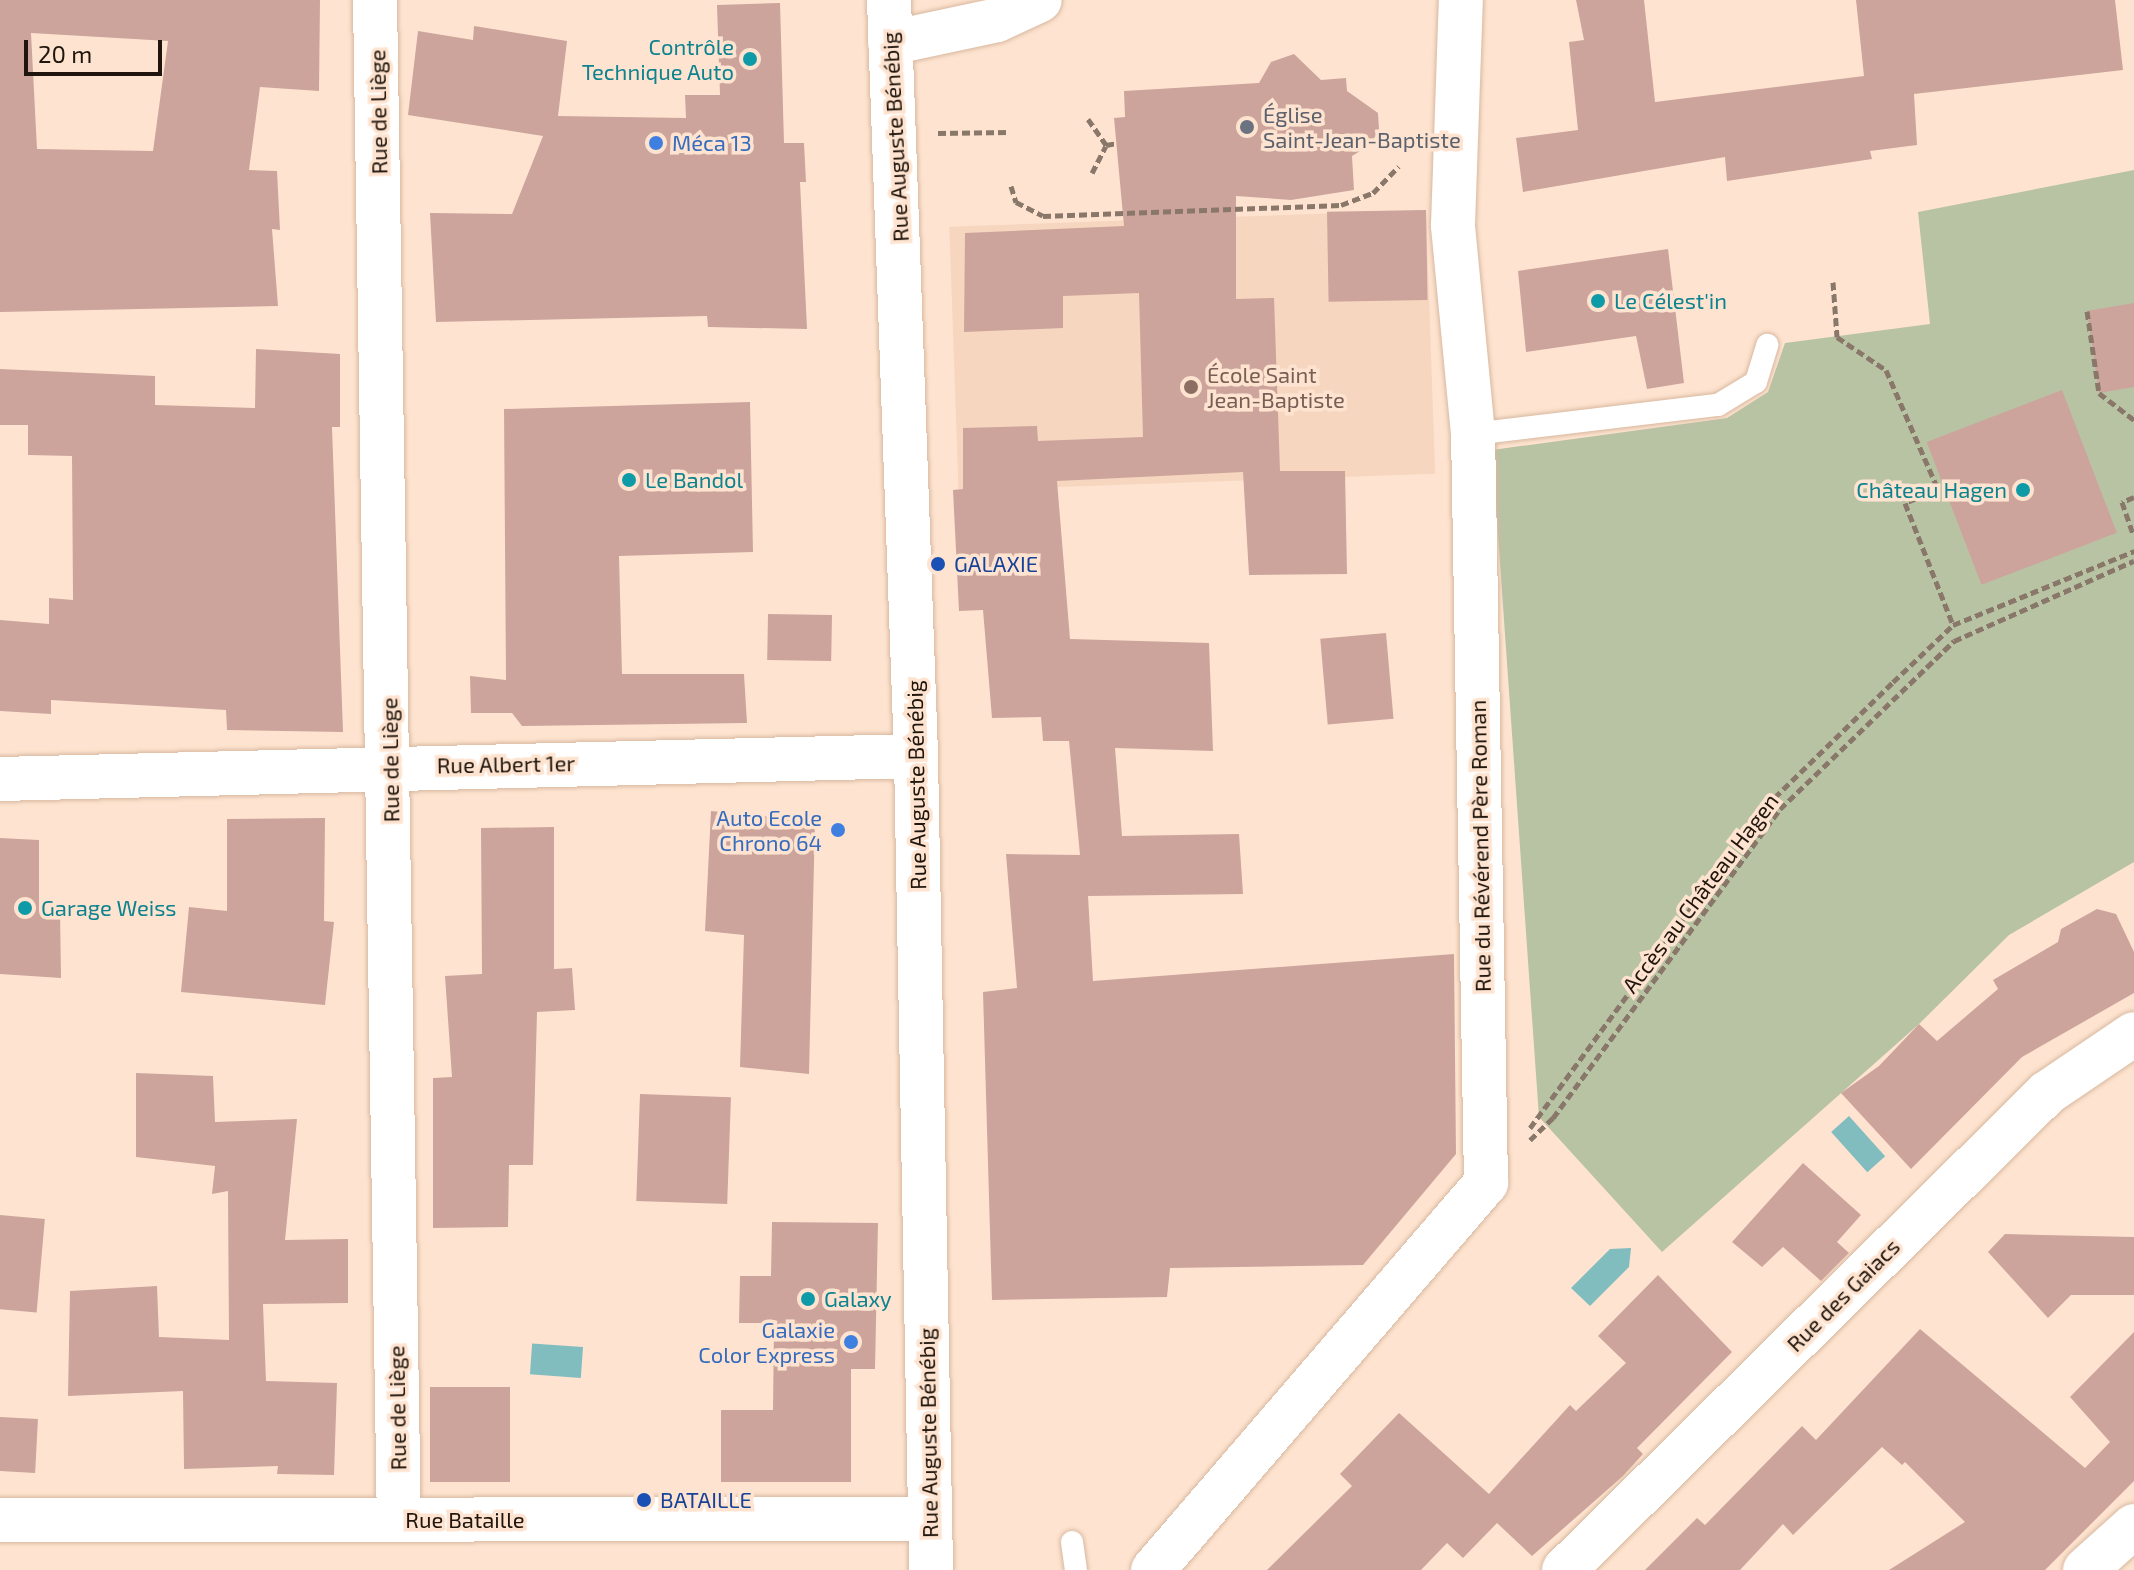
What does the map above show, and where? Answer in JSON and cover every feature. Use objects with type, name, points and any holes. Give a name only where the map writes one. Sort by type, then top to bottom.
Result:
[{"type":"street","name":"Rue de Liège","points":[[375,0],[390,766],[399,1520]]},
{"type":"street","name":"Rue Auguste Bénébig","points":[[889,0],[897,134],[916,756],[931,1570]]},
{"type":"street","points":[[890,43],[997,20],[1040,0]]},
{"type":"street","name":"Rue du Révérend Père Roman","points":[[1461,0],[1453,225],[1473,434],[1486,1183]]},
{"type":"street","name":"Rue Albert 1er","points":[[0,779],[390,766],[916,756]]},
{"type":"street","name":"Rue des Gaiacs","points":[[1564,1570],[2047,1093],[2134,1034]]},
{"type":"street","points":[[1153,1570],[1486,1183]]},
{"type":"street","name":"Rue Bataille","points":[[0,1520],[930,1519]]},
{"type":"street","points":[[2085,1570],[2134,1526]]},
{"type":"lane","points":[[1473,434],[1718,405],[1756,382],[1767,345]]},
{"type":"lane","points":[[1072,1542],[1076,1570]]},
{"type":"path","points":[[1088,119],[1106,145]]},
{"type":"path","points":[[897,134],[1010,132]]},
{"type":"path","points":[[1106,145],[1117,143]]},
{"type":"path","points":[[1092,173],[1106,145]]},
{"type":"path","points":[[1011,186],[1016,202],[1043,216],[1341,205],[1373,193],[1399,166]]},
{"type":"path","points":[[1833,282],[1837,337],[1886,370],[1938,489],[1905,503],[1953,625]]},
{"type":"path","points":[[2087,311],[2099,393],[2134,420]]},
{"type":"path","points":[[2134,497],[2122,502],[2134,536]]},
{"type":"path","points":[[1486,1183],[1766,806],[1953,625],[2134,551]]},
{"type":"path","name":"Accès au Château Hagen","points":[[1486,1183],[1553,1118],[1790,798],[1954,641],[2134,561]]},
{"type":"shaded area","name":"École Saint Jean-Baptiste","points":[[1426,210],[1435,474],[959,490],[949,227]]},
{"type":"green space","points":[[2134,170],[2134,862],[2009,935],[1919,1024],[1662,1252],[1539,1117],[1492,450],[1727,418],[1768,392],[1785,343],[1930,324],[1918,212]]},
{"type":"water","points":[[1849,1116],[1885,1156],[1867,1172],[1831,1132]]},
{"type":"water","points":[[1631,1248],[1629,1267],[1590,1306],[1571,1288],[1610,1249]]},
{"type":"water","points":[[532,1343],[583,1347],[581,1378],[530,1374]]},
{"type":"building","points":[[0,0],[320,0],[319,91],[260,87],[249,170],[277,171],[280,230],[272,229],[278,306],[0,312]],"holes":[[[31,33],[168,41],[153,151],[37,149]]]},
{"type":"building","points":[[1576,0],[1644,0],[1655,102],[1864,76],[1856,0],[2115,0],[2123,70],[1914,94],[1917,145],[1870,151],[1872,159],[1727,181],[1725,157],[1523,192],[1516,138],[1578,130],[1569,42],[1584,40]]},
{"type":"building","points":[[780,3],[784,143],[804,143],[806,182],[800,182],[807,329],[708,327],[707,316],[436,322],[430,213],[512,214],[543,136],[408,115],[418,31],[473,40],[474,26],[567,41],[558,116],[686,118],[685,95],[720,95],[717,5]]},
{"type":"building","points":[[1294,54],[1321,80],[1346,78],[1347,91],[1378,113],[1379,130],[1370,145],[1352,156],[1354,190],[1291,200],[1236,196],[1236,299],[1274,298],[1280,471],[1345,471],[1347,574],[1249,575],[1243,472],[1057,481],[1070,639],[1209,643],[1213,751],[1115,748],[1122,836],[1239,834],[1243,894],[1088,896],[1093,981],[1454,954],[1456,1154],[1363,1265],[1170,1268],[1167,1297],[992,1300],[983,992],[1017,988],[1006,854],[1080,855],[1069,741],[1043,741],[1041,717],[992,718],[983,610],[959,611],[953,490],[963,489],[963,428],[1037,426],[1038,441],[1143,437],[1139,293],[1063,296],[1063,328],[964,332],[965,233],[1124,226],[1114,118],[1125,117],[1124,91],[1259,83],[1271,62]]},
{"type":"building","points":[[1426,210],[1428,300],[1329,302],[1327,212]]},
{"type":"building","name":"Le Célest'in","points":[[1668,249],[1684,383],[1647,389],[1636,336],[1526,352],[1518,271]]},
{"type":"building","points":[[2134,303],[2134,387],[2099,393],[2087,311]]},
{"type":"building","points":[[256,349],[340,354],[340,427],[332,427],[343,732],[227,730],[226,710],[51,700],[51,714],[0,711],[0,620],[49,624],[49,598],[73,600],[72,456],[28,455],[28,425],[0,425],[0,369],[155,376],[155,405],[255,408]]},
{"type":"building","name":"Château Hagen","points":[[2062,390],[2117,533],[1981,585],[1927,442]]},
{"type":"building","points":[[750,402],[753,552],[619,556],[622,674],[744,674],[747,723],[522,726],[512,713],[471,713],[470,676],[506,680],[504,409]]},
{"type":"building","points":[[768,614],[832,615],[831,661],[767,660]]},
{"type":"building","points":[[1386,633],[1393,719],[1328,724],[1320,639]]},
{"type":"building","points":[[711,811],[815,821],[809,1074],[740,1067],[744,935],[705,931]]},
{"type":"building","points":[[325,818],[324,921],[334,922],[325,1005],[181,992],[189,907],[227,911],[227,819]]},
{"type":"building","points":[[554,827],[554,969],[572,968],[575,1010],[537,1012],[533,1165],[509,1165],[508,1227],[433,1228],[433,1078],[452,1077],[445,976],[482,974],[481,828]]},
{"type":"building","name":"Garage Weiss","points":[[0,838],[39,840],[39,907],[60,909],[61,978],[0,974]]},
{"type":"building","points":[[2097,909],[2116,914],[2134,952],[2134,993],[2022,1057],[1911,1169],[1841,1093],[1879,1066],[1919,1024],[1937,1041],[1998,989],[1993,980],[2058,942],[2061,929]]},
{"type":"building","points":[[136,1073],[213,1076],[215,1122],[297,1119],[285,1240],[348,1239],[348,1303],[263,1304],[266,1381],[337,1383],[334,1475],[277,1474],[278,1466],[184,1469],[183,1391],[68,1396],[70,1291],[157,1286],[159,1337],[229,1340],[228,1191],[212,1194],[215,1166],[136,1157]]},
{"type":"building","points":[[640,1094],[731,1097],[727,1204],[636,1201]]},
{"type":"building","points":[[1803,1163],[1861,1215],[1837,1242],[1849,1253],[1821,1281],[1783,1247],[1762,1267],[1732,1242]]},
{"type":"building","points":[[0,1215],[45,1219],[37,1313],[0,1309]]},
{"type":"building","points":[[772,1222],[878,1223],[875,1369],[851,1369],[851,1482],[721,1482],[721,1410],[773,1410],[774,1323],[739,1323],[740,1276],[771,1276]]},
{"type":"building","points":[[2005,1234],[2134,1237],[2134,1295],[2071,1295],[2048,1318],[1988,1252]]},
{"type":"building","points":[[1658,1275],[1732,1352],[1637,1448],[1643,1454],[1623,1476],[1532,1556],[1497,1523],[1463,1558],[1447,1543],[1421,1570],[1267,1570],[1352,1486],[1340,1474],[1399,1413],[1489,1494],[1570,1405],[1576,1411],[1626,1363],[1598,1336]]},
{"type":"building","points":[[1920,1329],[2085,1468],[2110,1442],[2070,1397],[2134,1332],[2134,1481],[2045,1570],[1889,1570],[1965,1522],[1905,1462],[1902,1465],[1882,1447],[1793,1535],[1783,1524],[1740,1570],[1645,1570],[1697,1518],[1705,1525],[1802,1426],[1816,1440]]},
{"type":"building","points":[[430,1387],[510,1387],[510,1482],[430,1482]]},
{"type":"building","points":[[0,1417],[38,1419],[35,1473],[0,1471]]},
{"type":"place","name":"Contrôle Technique Auto","points":[[750,59]]},
{"type":"place","name":"Église Saint-Jean-Baptiste","points":[[1247,127]]},
{"type":"place","name":"Méca 13","points":[[656,143]]},
{"type":"place","name":"Le Célest'in","points":[[1598,301]]},
{"type":"place","name":"École Saint Jean-Baptiste","points":[[1191,387]]},
{"type":"place","name":"Le Bandol","points":[[629,480]]},
{"type":"place","name":"Château Hagen","points":[[2023,490]]},
{"type":"place","name":"GALAXIE","points":[[938,564]]},
{"type":"place","name":"Auto Ecole Chrono 64","points":[[838,830]]},
{"type":"place","name":"Garage Weiss","points":[[25,908]]},
{"type":"place","name":"Galaxy","points":[[808,1299]]},
{"type":"place","name":"Galaxie Color Express","points":[[851,1342]]},
{"type":"place","name":"BATAILLE","points":[[644,1500]]}]
